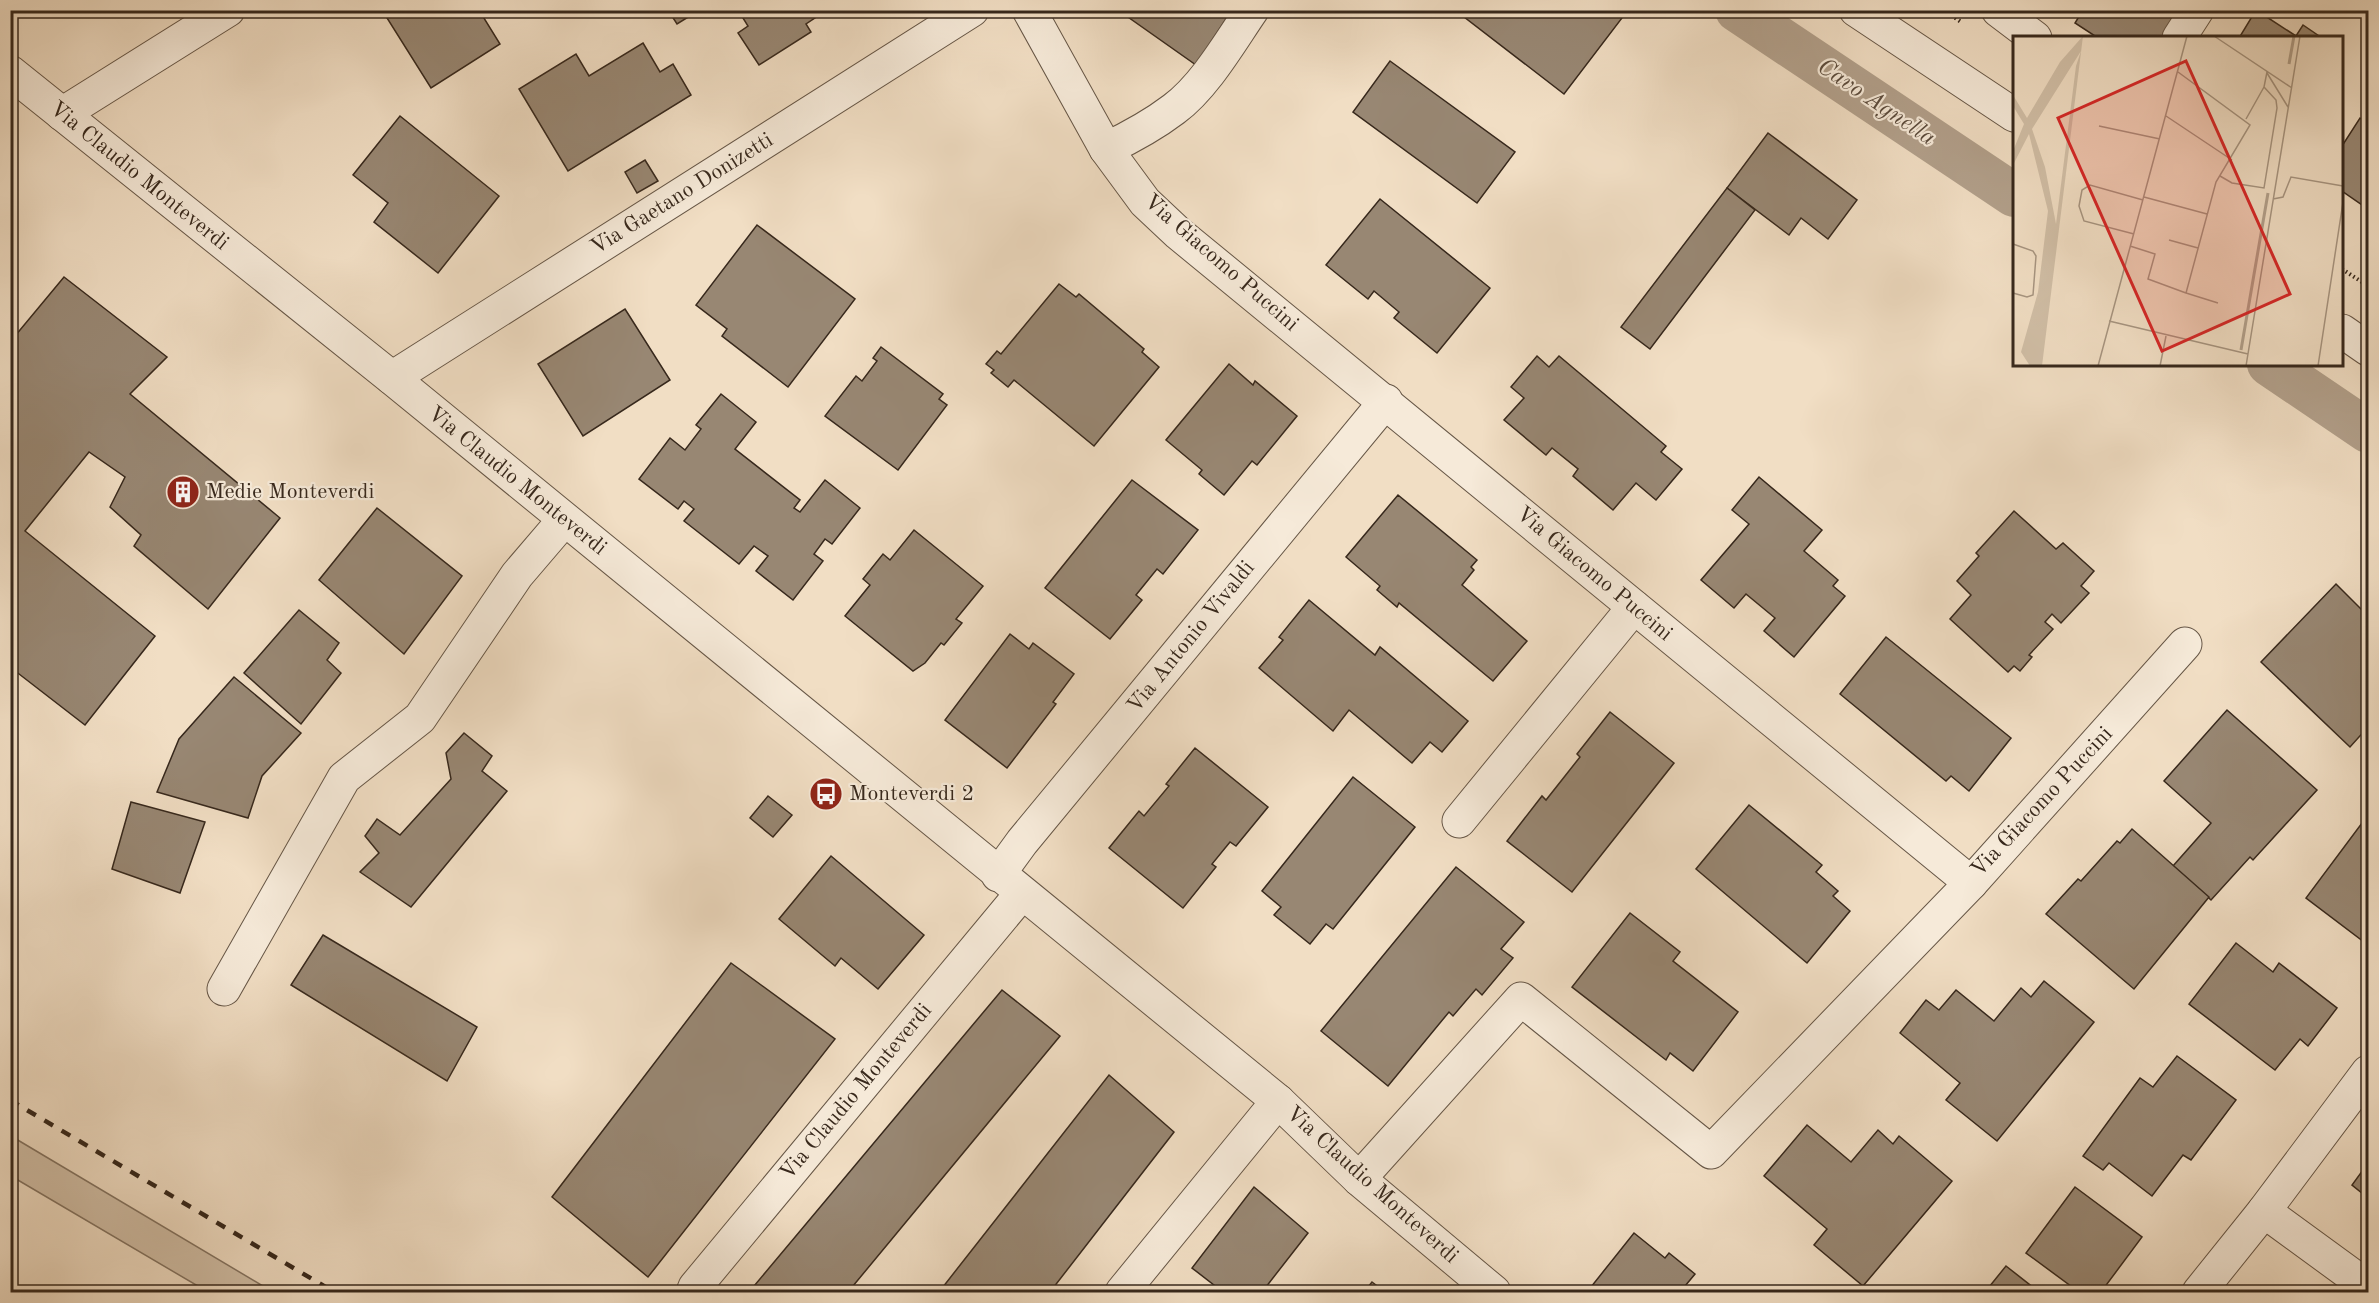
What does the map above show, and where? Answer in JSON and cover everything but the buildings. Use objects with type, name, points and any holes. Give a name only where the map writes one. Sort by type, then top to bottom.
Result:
[{"type":"street","points":[[62,114],[228,10]]},
{"type":"street","name":"Via Gaetano Donizetti","points":[[392,378],[972,10]]},
{"type":"street","name":"Via Giacomo Puccini","points":[[1029,10],[1106,149],[1145,202],[1178,233],[1386,401],[1634,608],[1971,883],[2185,644]]},
{"type":"street","points":[[1106,149],[1126,140],[1176,108],[1212,70],[1252,10]]},
{"type":"street","points":[[1856,10],[2013,114]]},
{"type":"street","points":[[1998,10],[2032,36]]},
{"type":"street","points":[[2180,36],[2197,10]]},
{"type":"street","name":"Via Claudio Monteverdi","points":[[10,72],[392,378],[1278,1101],[1359,1179],[1494,1293]]},
{"type":"street","points":[[2343,332],[2368,349]]},
{"type":"street","name":"Via Antonio Vivaldi","points":[[1010,884],[1022,842],[1386,401]]},
{"type":"street","points":[[224,989],[344,778],[420,718],[516,575],[564,520]]},
{"type":"street","points":[[1459,821],[1634,608]]},
{"type":"street","points":[[1359,1179],[1521,999],[1711,1152],[1971,883]]},
{"type":"street","name":"Via Claudio Monteverdi","points":[[693,1293],[695,1287],[1010,884]]},
{"type":"street","points":[[2199,1293],[2264,1211],[2368,1071]]},
{"type":"street","name":"Via Claudio Monteverdi","points":[[1122,1293],[1278,1101]]},
{"type":"street","points":[[2264,1211],[2368,1287]]},
{"type":"path","points":[[2343,270],[2368,286]]},
{"type":"shaded area","points":[[11,1136],[273,1292],[208,1292],[11,1176]]},
{"type":"waterway","name":"Cavo Agnella","points":[[1737,10],[2013,194]]},
{"type":"waterway","name":"Cavo Agnella","points":[[2272,366],[2368,431]]},
{"type":"railway","points":[[10,1100],[334,1292]]},
{"type":"place","name":"Medie Monteverdi","points":[[183,492]]},
{"type":"place","name":"Monteverdi 2","points":[[826,794]]}]
